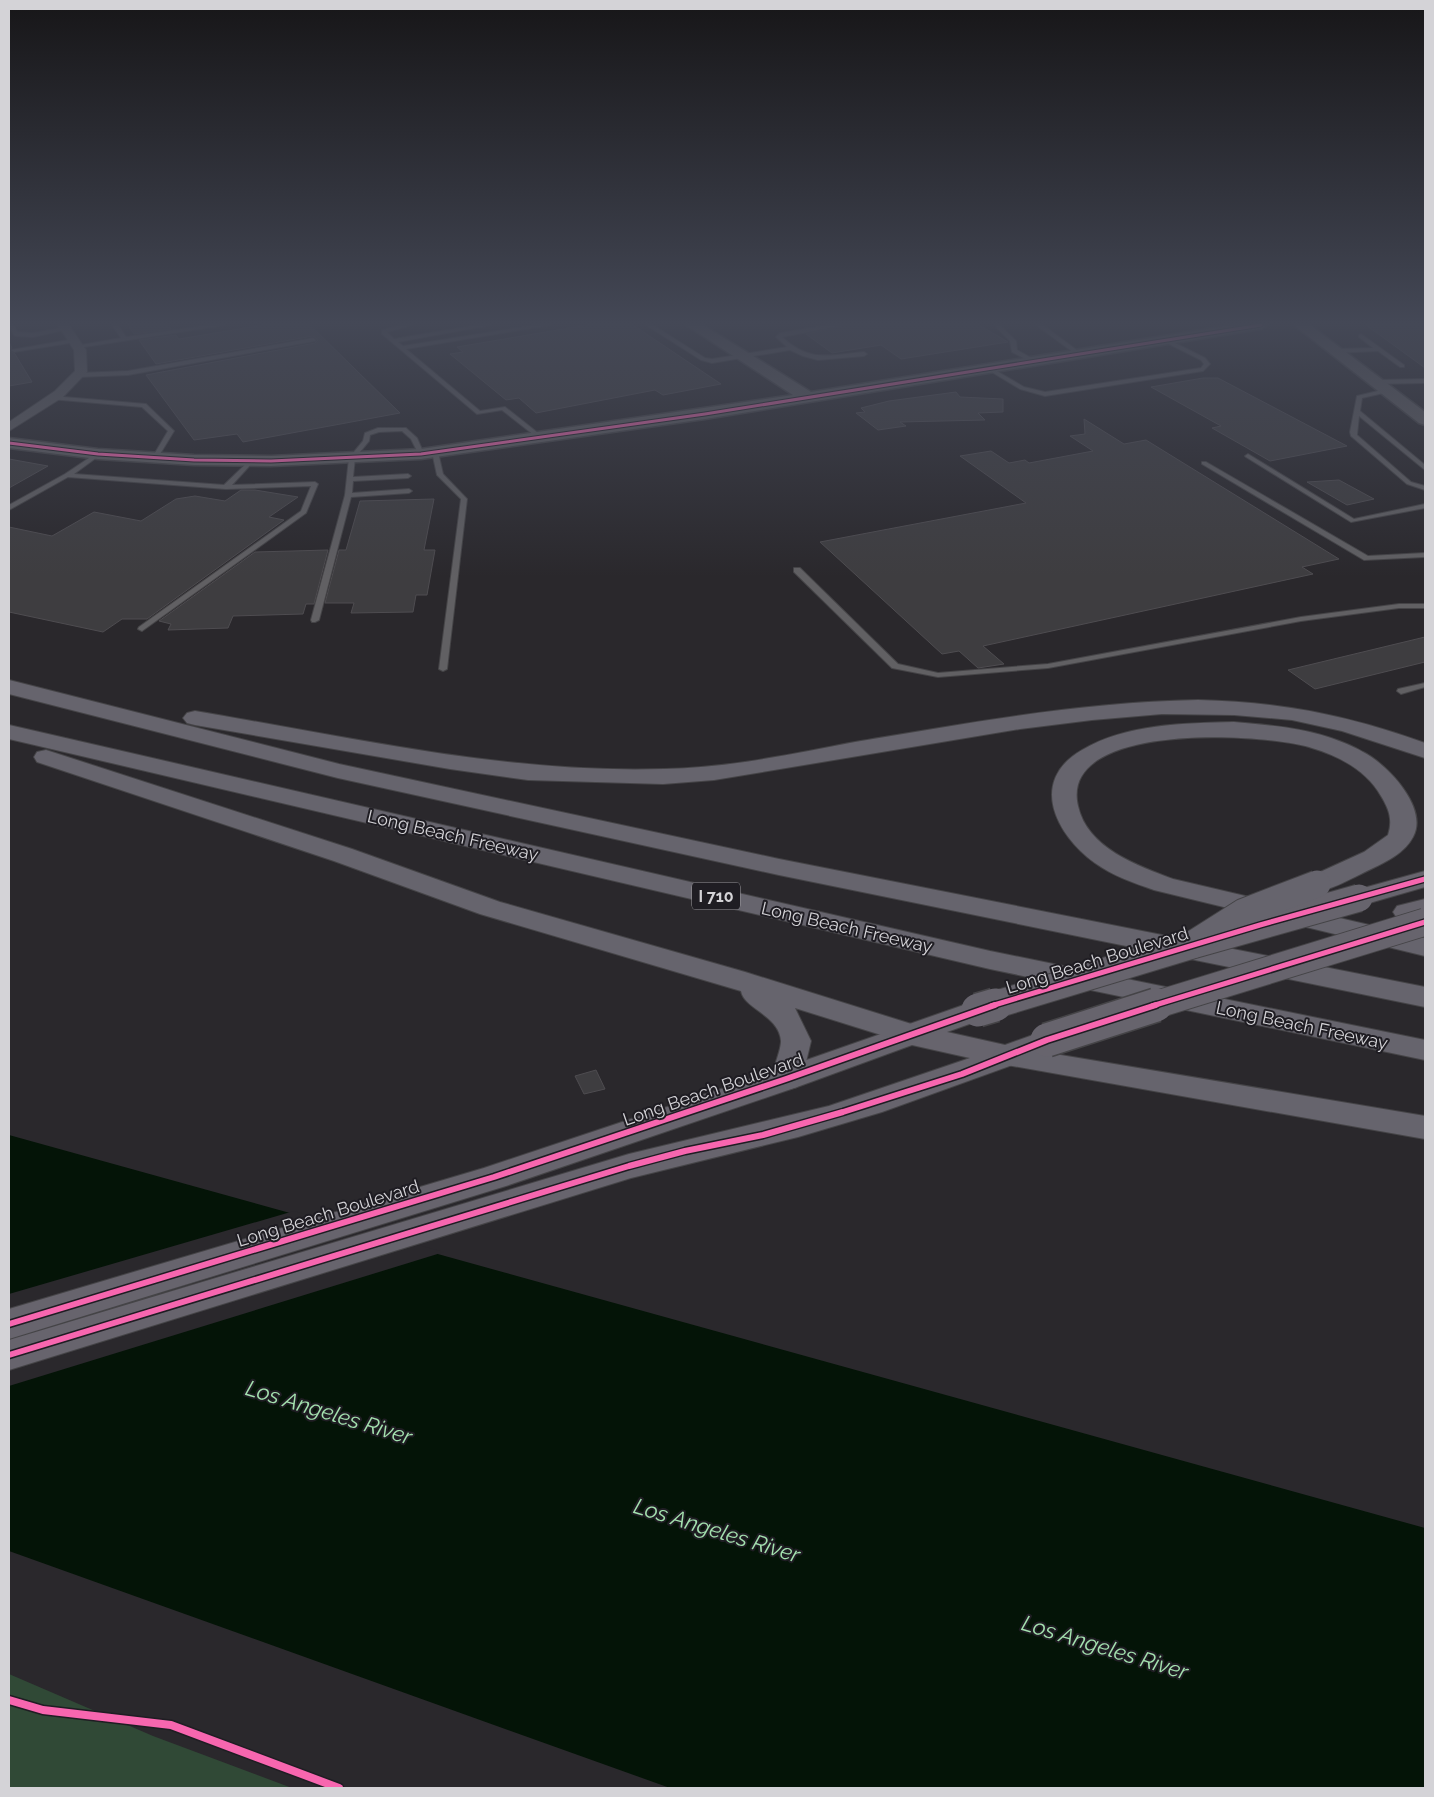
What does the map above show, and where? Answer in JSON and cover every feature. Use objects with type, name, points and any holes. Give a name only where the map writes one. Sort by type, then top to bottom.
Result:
[{"type":"highway","points":[[9,686],[450,762],[528,773],[592,777],[663,777],[714,773],[1091,711],[1176,706],[1274,711],[1316,718],[1356,728],[1425,751]]},
{"type":"highway","name":"Long Beach Freeway","points":[[9,686],[338,771],[798,871],[1425,997]]},
{"type":"highway","points":[[1192,945],[1244,912],[1317,884],[1372,858],[1399,840],[1403,826],[1403,814],[1398,798],[1387,783],[1373,770],[1355,758],[1332,748],[1294,736],[1261,730],[1181,729],[1156,733],[1109,746],[1089,755],[1076,766],[1068,778],[1064,793],[1064,808],[1071,824],[1090,847],[1121,868],[1172,887],[1425,947]]},
{"type":"highway","name":"Long Beach Freeway","points":[[9,732],[990,960],[1425,1050]]},
{"type":"highway","points":[[9,744],[343,855],[490,908],[910,1034]]},
{"type":"highway","points":[[735,980],[783,1013],[796,1041],[786,1079]]},
{"type":"highway","points":[[1007,1056],[1425,1128]]},
{"type":"main road","name":"Long Beach Boulevard","points":[[9,1355],[500,1191],[786,1079],[978,1010],[1192,945],[1425,879]]},
{"type":"main road","name":"Long Beach Boulevard","points":[[9,1324],[500,1191],[648,1161],[762,1135],[843,1112],[962,1074],[1047,1040],[1264,970],[1419,914]]},
{"type":"main road","points":[[910,1034],[1007,1056]]},
{"type":"street","points":[[9,427],[36,409]]},
{"type":"street","points":[[9,443],[98,454],[155,458],[251,461],[352,458],[428,453],[735,409]]},
{"type":"street","points":[[1411,409],[1425,420]]},
{"type":"lane","points":[[148,409],[171,431],[155,458]]},
{"type":"lane","points":[[474,409],[479,413],[499,409]]},
{"type":"lane","points":[[504,409],[541,438]]},
{"type":"lane","points":[[1358,409],[1353,432],[1354,436],[1410,483],[1425,488]]},
{"type":"lane","points":[[1358,412],[1425,468]]},
{"type":"lane","points":[[315,620],[348,495],[352,458],[366,441],[367,434],[378,430],[404,429],[428,453],[440,475],[464,499],[443,669]]},
{"type":"lane","points":[[9,508],[67,475],[98,454]]},
{"type":"lane","points":[[1248,456],[1353,521],[1425,506]]},
{"type":"lane","points":[[226,487],[251,461]]},
{"type":"lane","points":[[1204,463],[1367,558],[1425,555]]},
{"type":"lane","points":[[67,475],[226,487],[316,484],[304,512],[142,629]]},
{"type":"lane","points":[[350,479],[408,476]]},
{"type":"lane","points":[[348,495],[409,491]]},
{"type":"lane","points":[[797,570],[895,666],[938,675],[1048,666],[1301,619],[1399,606],[1425,606]]},
{"type":"lane","points":[[1401,691],[1425,685]]},
{"type":"green space","points":[[9,1674],[153,1736],[292,1788],[9,1788]]},
{"type":"water","name":"Los Angeles River","points":[[9,1135],[1425,1528],[1425,1788],[670,1788],[9,1551]]},
{"type":"pier","points":[[294,1211],[444,1252],[9,1386],[9,1294]]},
{"type":"building","points":[[171,409],[396,409],[400,413],[243,442],[237,434],[194,440]]},
{"type":"building","points":[[531,409],[557,409],[536,413]]},
{"type":"building","points":[[862,409],[1003,409],[1003,412],[978,413],[985,420],[900,422],[906,426],[878,430],[856,413],[865,412]]},
{"type":"building","points":[[1190,409],[1277,409],[1347,446],[1270,461],[1212,428],[1221,426]]},
{"type":"building","points":[[1084,419],[1124,444],[1146,440],[1339,559],[1302,567],[1313,574],[983,646],[1004,664],[978,668],[959,651],[942,654],[820,542],[1026,503],[960,456],[991,451],[1009,463],[1025,460],[1029,463],[1093,451],[1070,436],[1085,434]]},
{"type":"building","points":[[9,459],[48,466],[9,488]]},
{"type":"building","points":[[1339,480],[1374,499],[1347,505],[1307,482]]},
{"type":"building","points":[[241,490],[255,490],[298,497],[269,517],[284,520],[147,619],[122,619],[103,632],[9,612],[9,527],[52,536],[94,512],[141,521],[176,499],[195,496],[225,501]]},
{"type":"building","points":[[434,499],[424,550],[435,550],[427,595],[416,595],[413,612],[351,613],[354,603],[325,603],[339,550],[346,550],[360,501]]},
{"type":"building","points":[[328,550],[314,604],[306,604],[303,614],[233,616],[228,628],[168,630],[171,624],[159,621],[255,552]]},
{"type":"building","points":[[1425,637],[1425,662],[1315,689],[1288,670]]},
{"type":"building","points":[[596,1070],[605,1089],[584,1094],[575,1076]]},
{"type":"cycle path","points":[[9,443],[98,454],[194,460],[271,461],[421,454],[737,409]]},
{"type":"cycle path","points":[[9,1324],[494,1177],[786,1079],[978,1010],[1260,925],[1425,879]]},
{"type":"cycle path","points":[[9,1355],[629,1166],[685,1151],[763,1135],[843,1112],[962,1074],[1047,1040],[1264,970],[1425,922]]},
{"type":"cycle path","points":[[9,1700],[43,1710],[171,1725],[339,1788]]}]
